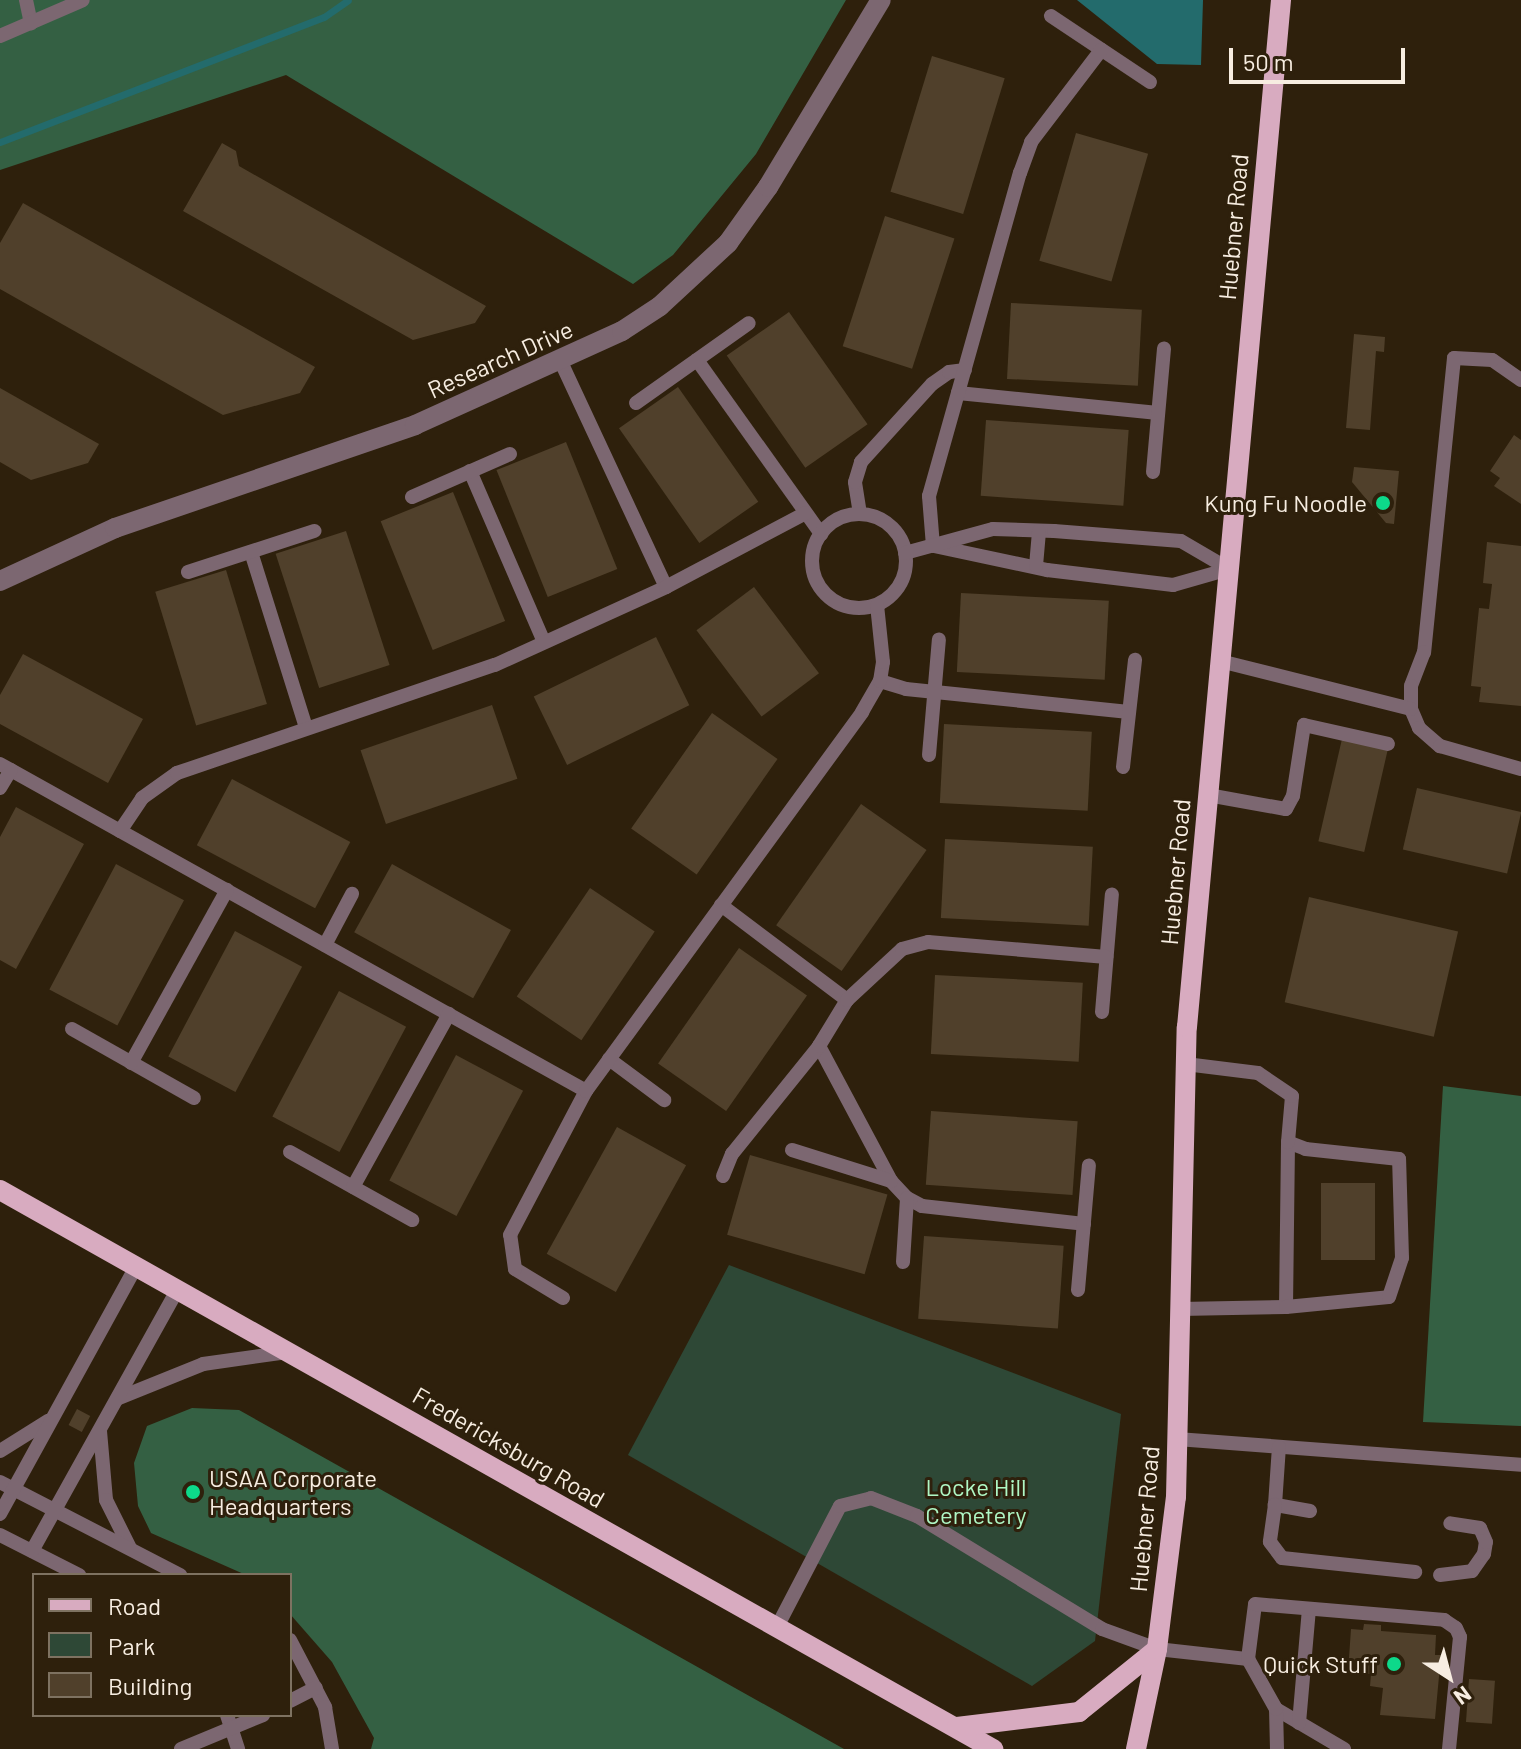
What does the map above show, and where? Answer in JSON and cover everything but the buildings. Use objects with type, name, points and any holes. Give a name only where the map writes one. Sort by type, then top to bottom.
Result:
[{"type":"main road","name":"Huebner Road","points":[[1136,1749],[1157,1649],[1176,1497],[1186,1064],[1281,0]]},
{"type":"main road","name":"Fredericksburg Road","points":[[0,1190],[993,1749]]},
{"type":"main road","points":[[955,1728],[1079,1712],[1157,1649]]},
{"type":"main road","points":[[955,1728],[972,1749]]},
{"type":"street","name":"Research Drive","points":[[0,581],[115,528],[415,425],[561,362],[660,306],[728,243],[768,187],[881,0]]},
{"type":"lane","points":[[26,0],[31,23]]},
{"type":"lane","points":[[0,36],[83,0]]},
{"type":"lane","points":[[1051,16],[1150,82]]},
{"type":"lane","points":[[933,546],[929,496],[1031,142],[1101,50]]},
{"type":"lane","points":[[636,403],[749,323]]},
{"type":"lane","points":[[1153,472],[1164,348]]},
{"type":"lane","points":[[1521,380],[1492,360],[1454,358],[1424,652],[1411,686],[1411,709],[1419,728],[1440,746],[1521,769]]},
{"type":"lane","points":[[697,360],[821,534]]},
{"type":"lane","points":[[561,362],[666,587]]},
{"type":"lane","points":[[860,514],[855,482],[861,462],[932,384],[949,372],[965,370]]},
{"type":"lane","points":[[958,393],[1158,413]]},
{"type":"lane","points":[[412,497],[510,454]]},
{"type":"lane","points":[[470,471],[544,642]]},
{"type":"lane","points":[[120,831],[142,798],[177,773],[495,665],[666,587],[806,513]]},
{"type":"lane","points":[[860,514],[894,530],[905,553],[903,578],[877,605],[839,604],[820,588],[812,564],[821,534],[836,521],[860,514]]},
{"type":"lane","points":[[905,553],[993,529],[1039,531],[1181,541],[1229,569]]},
{"type":"lane","points":[[188,572],[314,531]]},
{"type":"lane","points":[[1036,566],[1039,531]]},
{"type":"lane","points":[[933,546],[1036,566],[1173,585],[1229,569]]},
{"type":"lane","points":[[251,552],[306,728]]},
{"type":"lane","points":[[563,1298],[515,1269],[510,1235],[586,1091],[880,681],[885,644],[877,605]]},
{"type":"lane","points":[[929,755],[939,639]]},
{"type":"lane","points":[[1123,767],[1135,660]]},
{"type":"lane","points":[[1220,661],[1411,709]]},
{"type":"lane","points":[[880,681],[935,692],[1129,712]]},
{"type":"lane","points":[[1208,795],[1286,809],[1293,796],[1304,725],[1388,744]]},
{"type":"lane","points":[[0,788],[5,767],[586,1091]]},
{"type":"lane","points":[[131,1063],[227,890]]},
{"type":"lane","points":[[325,945],[352,894]]},
{"type":"lane","points":[[1102,1012],[1112,894]]},
{"type":"lane","points":[[721,905],[847,1000]]},
{"type":"lane","points":[[723,1176],[732,1154],[819,1046],[847,1000],[902,949],[928,942],[1106,957]]},
{"type":"lane","points":[[353,1187],[449,1014]]},
{"type":"lane","points":[[72,1029],[194,1098]]},
{"type":"lane","points":[[819,1046],[891,1181],[907,1198],[922,1206],[1084,1224]]},
{"type":"lane","points":[[609,1059],[664,1100]]},
{"type":"lane","points":[[1186,1064],[1258,1073],[1292,1096],[1288,1142],[1286,1307]]},
{"type":"lane","points":[[1180,1309],[1286,1307],[1389,1297],[1402,1258],[1399,1159],[1306,1149],[1288,1142]]},
{"type":"lane","points":[[792,1150],[891,1181]]},
{"type":"lane","points":[[290,1152],[412,1220]]},
{"type":"lane","points":[[1078,1290],[1089,1165]]},
{"type":"lane","points":[[903,1262],[907,1198]]},
{"type":"lane","points":[[0,1514],[136,1267]]},
{"type":"lane","points":[[32,1551],[177,1290]]},
{"type":"lane","points":[[119,1398],[203,1364],[287,1352]]},
{"type":"lane","points":[[0,1451],[52,1418]]},
{"type":"lane","points":[[100,1431],[106,1500],[115,1526],[132,1550]]},
{"type":"lane","points":[[1177,1439],[1521,1465]]},
{"type":"lane","points":[[1279,1447],[1270,1542],[1282,1558],[1415,1572]]},
{"type":"lane","points":[[0,1482],[176,1573]]},
{"type":"lane","points":[[777,1627],[840,1506],[871,1498],[917,1516],[1102,1629],[1157,1649],[1248,1659]]},
{"type":"lane","points":[[1275,1505],[1310,1511]]},
{"type":"lane","points":[[1440,1575],[1472,1571],[1484,1554],[1486,1542],[1480,1528],[1450,1523]]},
{"type":"lane","points":[[0,1535],[75,1573]]},
{"type":"lane","points":[[1277,1749],[1276,1709],[1248,1659],[1255,1604],[1444,1620],[1456,1628],[1460,1637],[1449,1749]]},
{"type":"lane","points":[[1299,1723],[1309,1609]]},
{"type":"lane","points":[[292,1644],[325,1707],[332,1749]]},
{"type":"lane","points":[[292,1700],[316,1688]]},
{"type":"lane","points":[[1276,1709],[1326,1745],[1344,1749]]},
{"type":"lane","points":[[228,1717],[238,1749]]},
{"type":"lane","points":[[181,1749],[232,1731],[259,1717]]},
{"type":"green space","points":[[0,0],[846,0],[756,154],[673,255],[633,284],[286,75],[0,170]]},
{"type":"green space","points":[[1443,1086],[1521,1096],[1521,1426],[1423,1422]]},
{"type":"green space","name":"Locke Hill Cemetery","points":[[729,1265],[1121,1414],[1095,1641],[1032,1686],[628,1455]]},
{"type":"green space","name":"USAA Corporate Headquarters","points":[[192,1408],[239,1410],[844,1749],[371,1749],[374,1738],[332,1662],[292,1616],[292,1573],[241,1573],[151,1533],[138,1506],[134,1463],[147,1426]]},
{"type":"water","points":[[1077,0],[1203,0],[1201,65],[1157,64]]},
{"type":"waterway","points":[[0,142],[324,17],[348,0]]},
{"type":"place","name":"Kung Fu Noodle","points":[[1383,503]]},
{"type":"place","name":"USAA Corporate Headquarters","points":[[193,1492]]},
{"type":"place","name":"Quick Stuff","points":[[1394,1664]]}]
